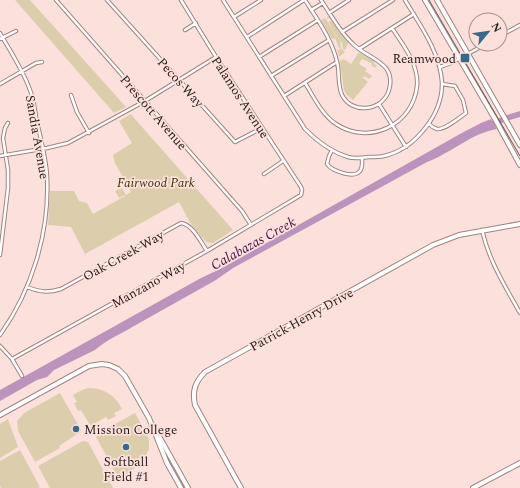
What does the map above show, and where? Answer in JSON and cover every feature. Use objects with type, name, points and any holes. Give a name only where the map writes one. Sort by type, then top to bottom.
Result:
[{"type":"street","name":"Prescott Avenue","points":[[56,0],[242,211],[251,225]]},
{"type":"street","name":"Pecos Way","points":[[107,0],[235,142],[262,128]]},
{"type":"street","name":"Palamos Avenue","points":[[181,0],[300,187],[302,193]]},
{"type":"street","points":[[223,0],[305,129],[319,143],[332,150],[349,157],[362,158],[384,156],[406,147],[418,137],[429,124],[438,105],[442,84],[440,67],[435,53],[405,0]]},
{"type":"street","points":[[234,17],[261,0]]},
{"type":"street","points":[[246,37],[304,0],[311,10],[318,20],[329,40],[337,62],[342,95],[347,102],[360,108],[373,107],[379,104],[387,96],[390,84],[390,75],[382,63],[353,44],[342,32],[322,1],[311,10]]},
{"type":"street","points":[[329,13],[349,0]]},
{"type":"street","points":[[342,32],[393,0]]},
{"type":"street","points":[[425,0],[495,119],[520,165]]},
{"type":"street","points":[[437,0],[520,146]]},
{"type":"street","points":[[359,49],[414,14]]},
{"type":"street","points":[[259,57],[318,20]]},
{"type":"street","points":[[185,30],[196,23]]},
{"type":"street","points":[[508,32],[520,25]]},
{"type":"street","points":[[305,83],[325,113],[336,124],[343,128],[351,131],[368,133],[393,126],[405,115],[413,102],[417,85],[415,69],[410,56],[392,28]]},
{"type":"street","points":[[1,39],[16,31]]},
{"type":"street","name":"Sandia Avenue","points":[[0,33],[1,39],[21,71],[30,90],[43,149],[47,176],[45,222],[38,255],[27,287],[12,318],[0,335]]},
{"type":"street","points":[[271,76],[329,40]]},
{"type":"street","points":[[440,67],[448,65],[472,52]]},
{"type":"street","points":[[0,156],[64,144],[89,133],[145,101],[216,57]]},
{"type":"street","points":[[0,84],[36,63],[42,62]]},
{"type":"street","points":[[284,96],[337,62]]},
{"type":"street","points":[[429,124],[436,128],[442,128],[466,113],[463,100],[454,86],[442,84]]},
{"type":"street","points":[[71,95],[77,112],[89,133]]},
{"type":"street","points":[[379,104],[406,147]]},
{"type":"street","points":[[0,255],[8,188],[6,155],[3,138],[5,128],[8,123]]},
{"type":"street","points":[[332,150],[327,164],[332,170],[337,172],[358,173],[362,168],[362,158]]},
{"type":"street","points":[[264,174],[283,161]]},
{"type":"street","name":"Manzano Way","points":[[12,359],[207,251],[300,197],[302,193]]},
{"type":"street","name":"Oak Creek Way","points":[[27,287],[37,291],[48,292],[61,289],[181,223],[185,224],[194,232],[207,251]]},
{"type":"street","name":"Patrick Henry Drive","points":[[241,488],[195,405],[193,397],[194,390],[200,377],[214,366],[255,345],[433,245],[453,236],[520,224]]},
{"type":"street","points":[[482,230],[492,263],[520,313]]},
{"type":"street","points":[[0,346],[12,359],[22,376]]},
{"type":"street","points":[[0,415],[86,367],[102,364],[114,367],[125,376],[188,488]]},
{"type":"street","points":[[156,432],[157,439],[167,463],[181,488]]},
{"type":"street","points":[[473,488],[520,463]]},
{"type":"green space","points":[[15,0],[30,0],[126,107],[114,113]]},
{"type":"green space","points":[[328,14],[340,33],[349,42],[345,50],[343,49],[342,42],[340,41],[341,48],[345,52],[339,57],[337,49],[341,49],[339,48],[335,38],[332,39],[321,20],[325,18],[333,31],[329,22],[331,20],[329,18],[327,19]]},
{"type":"green space","points":[[359,52],[375,61],[373,63],[377,66],[376,68],[372,66],[371,63],[362,59],[359,64],[367,69],[365,71],[372,76],[369,79],[364,76],[363,78],[368,82],[353,100],[344,90],[340,61],[344,59],[351,64]]},
{"type":"green space","name":"Fairwood Park","points":[[131,114],[233,230],[213,243],[206,242],[192,226],[179,202],[85,254],[71,227],[48,225],[50,191],[74,191],[79,201],[87,203],[93,214],[125,196],[119,198],[115,191],[122,188],[126,195],[131,192],[115,163],[113,155],[132,143],[119,121]]},
{"type":"green space","points":[[88,388],[99,389],[108,393],[116,400],[122,409],[114,413],[116,416],[108,420],[106,417],[90,425],[81,410],[78,411],[74,403],[77,402],[73,395]]},
{"type":"green space","points":[[60,393],[81,430],[59,446],[60,448],[35,462],[18,431],[17,421],[24,413]]},
{"type":"green space","name":"Softball Field #1","points":[[135,413],[149,439],[149,449],[144,459],[120,481],[96,437],[97,434]]},
{"type":"green space","points":[[8,419],[18,447],[0,458],[0,424]]},
{"type":"green space","points":[[83,441],[88,442],[113,488],[50,488],[38,466]]},
{"type":"green space","points":[[20,450],[40,487],[1,488],[0,461]]},
{"type":"shaded area","points":[[491,119],[497,129],[488,131],[470,139],[445,154],[427,162],[233,268],[216,280],[109,340],[95,350],[54,370],[47,377],[37,380],[0,401],[0,390],[201,278],[222,268],[460,134]]},
{"type":"waterway","name":"Calabazas Creek","points":[[492,124],[520,114]]},
{"type":"tram line","points":[[429,0],[520,156]]},
{"type":"place","name":"Reamwood","points":[[465,58]]},
{"type":"place","name":"Mission College","points":[[76,429]]},
{"type":"place","name":"Softball Field #1","points":[[126,447]]}]
